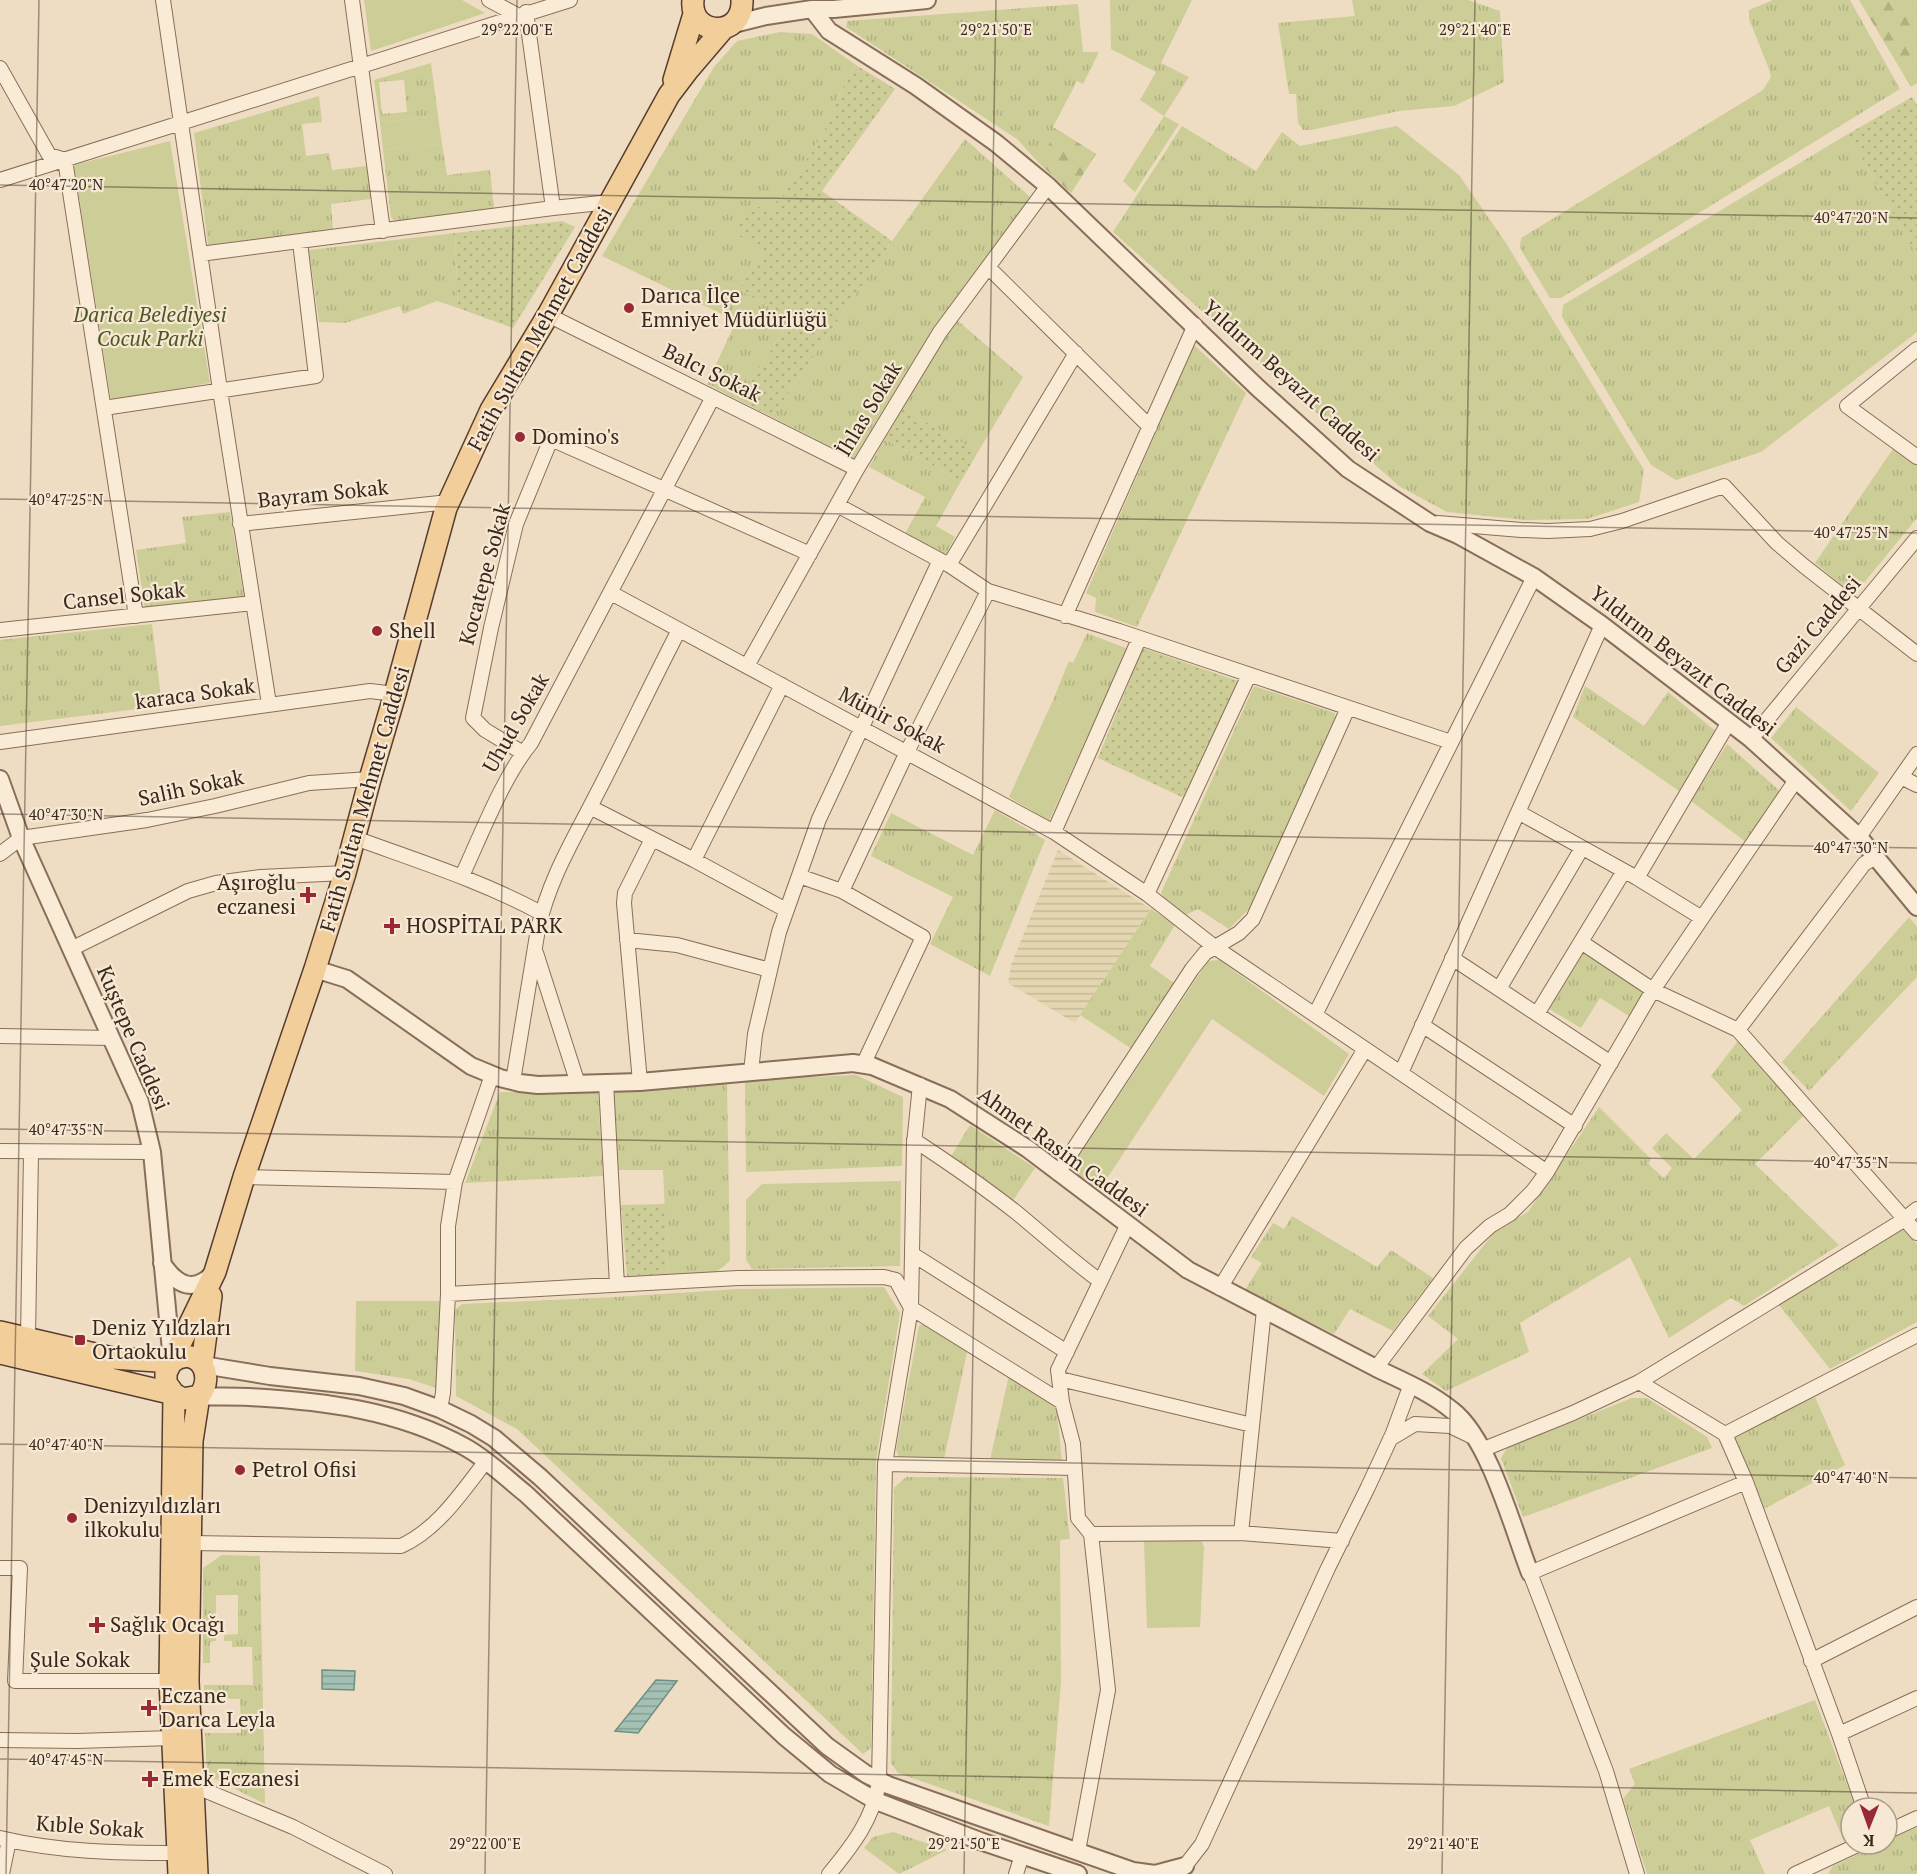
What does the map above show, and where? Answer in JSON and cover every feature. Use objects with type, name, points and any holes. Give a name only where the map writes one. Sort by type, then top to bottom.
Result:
[{"type":"main road","name":"Fatih Sultan Mehmet Caddesi","points":[[183,1441],[207,1381],[202,1365],[215,1272],[244,1177],[345,873],[420,598],[449,502],[492,410],[548,315],[669,95],[740,15],[741,0]]},
{"type":"main road","points":[[691,5],[701,24],[706,27],[727,27]]},
{"type":"main road","points":[[669,95],[691,5]]},
{"type":"main road","name":"Fatih Sultan Mehmet Caddesi","points":[[163,1361],[215,1272]]},
{"type":"main road","points":[[0,1332],[112,1358],[163,1361],[186,1357],[202,1365]]},
{"type":"main road","points":[[0,1353],[142,1387],[173,1405]]},
{"type":"main road","points":[[163,1361],[183,1441],[190,1543],[188,1681],[196,1874]]},
{"type":"main road","points":[[173,1405],[183,1399],[197,1406]]},
{"type":"main road","points":[[179,1874],[170,1682],[183,1441]]},
{"type":"street","points":[[163,0],[240,524]]},
{"type":"street","points":[[352,0],[383,231]]},
{"type":"street","points":[[489,0],[522,14]]},
{"type":"street","points":[[0,180],[570,0]]},
{"type":"street","points":[[780,0],[812,9]]},
{"type":"street","points":[[727,27],[766,16],[812,9],[927,0]]},
{"type":"street","name":"Yıldırım Beyazıt Caddesi","points":[[812,9],[829,30],[916,86],[996,143],[1048,186],[1258,388],[1348,469],[1430,523],[1458,535],[1534,577],[1602,625],[1751,739],[1859,837],[1917,907]]},
{"type":"street","points":[[522,14],[554,208]]},
{"type":"street","points":[[0,68],[49,155],[66,160]]},
{"type":"street","points":[[66,160],[136,616]]},
{"type":"street","name":"İhlas Sokak","points":[[747,666],[857,469],[940,332],[1048,186]]},
{"type":"street","points":[[200,254],[610,202]]},
{"type":"street","points":[[104,408],[316,376],[300,242]]},
{"type":"street","points":[[988,267],[1150,427]]},
{"type":"street","name":"Balcı Sokak","points":[[548,315],[857,469]]},
{"type":"street","points":[[1065,616],[1195,325]]},
{"type":"street","points":[[1917,350],[1846,406],[1917,457]]},
{"type":"street","points":[[751,1072],[755,1034],[786,910],[819,819],[861,727],[944,562],[1076,353]]},
{"type":"street","points":[[611,593],[713,397]]},
{"type":"street","name":"Kocatepe Sokak","points":[[523,753],[485,730],[473,718],[493,617],[516,524],[552,439],[810,554]]},
{"type":"street","points":[[1430,523],[1521,530],[1590,529],[1622,521],[1724,486],[1777,543],[1917,654]]},
{"type":"street","name":"Bayram Sokak","points":[[269,704],[240,524],[449,502]]},
{"type":"street","points":[[837,505],[944,562],[988,591],[1451,742]]},
{"type":"street","name":"Gazi Caddesi","points":[[1751,739],[1917,538]]},
{"type":"street","points":[[1315,1015],[1534,577]]},
{"type":"street","points":[[842,891],[907,752],[988,591]]},
{"type":"street","name":"Münir Sokak","points":[[611,593],[1054,832],[1147,894],[1216,948],[1547,1172]]},
{"type":"street","name":"Uhud Sokak","points":[[462,876],[497,800],[531,743],[611,593]]},
{"type":"street","name":"Cansel Sokak","points":[[0,630],[253,603]]},
{"type":"street","points":[[1401,1073],[1602,625]]},
{"type":"street","points":[[513,1081],[541,913],[553,879],[567,847],[590,807],[679,630]]},
{"type":"street","points":[[1054,832],[1139,639]]},
{"type":"street","points":[[1147,894],[1249,675]]},
{"type":"street","points":[[694,860],[782,685]]},
{"type":"street","name":"karaca Sokak","points":[[0,742],[269,704],[370,692],[395,694]]},
{"type":"street","points":[[1058,1173],[1192,969],[1205,953],[1239,933],[1253,919],[1348,708]]},
{"type":"street","points":[[1637,878],[1729,722]]},
{"type":"street","points":[[1859,837],[1917,754]]},
{"type":"street","points":[[1901,777],[1917,785]]},
{"type":"street","name":"Kuştepe Caddesi","points":[[0,779],[21,838],[140,1102],[152,1152],[170,1333],[163,1361]]},
{"type":"street","name":"Salih Sokak","points":[[21,838],[147,820],[309,783],[370,779]]},
{"type":"street","points":[[1376,1368],[1466,1248],[1490,1226],[1510,1214],[1533,1191],[1547,1172],[1653,990],[1796,780]]},
{"type":"street","points":[[590,807],[786,910]]},
{"type":"street","points":[[1518,812],[1637,878],[1702,918]]},
{"type":"street","points":[[0,854],[21,838]]},
{"type":"street","points":[[355,838],[462,876],[510,896],[541,913]]},
{"type":"street","points":[[640,1082],[625,892],[651,839]]},
{"type":"street","points":[[1499,989],[1582,848]]},
{"type":"street","points":[[1738,1030],[1864,864],[1875,857]]},
{"type":"street","points":[[1537,1014],[1624,871]]},
{"type":"street","points":[[71,949],[188,891],[216,883],[261,877],[345,873]]},
{"type":"street","points":[[799,876],[842,891],[923,937],[863,1065]]},
{"type":"street","points":[[627,940],[677,945],[770,970]]},
{"type":"street","points":[[1581,942],[1653,990],[1738,1030],[1917,1233]]},
{"type":"street","points":[[535,948],[578,1084]]},
{"type":"street","points":[[1452,958],[1611,1063]]},
{"type":"street","name":"Ahmet Rasim Caddesi","points":[[315,969],[347,979],[471,1066],[513,1081],[538,1085],[640,1082],[853,1063],[920,1085],[950,1099],[1028,1149],[1188,1270],[1411,1384],[1455,1412],[1480,1444],[1530,1573]]},
{"type":"street","points":[[1422,1026],[1575,1126]]},
{"type":"street","points":[[0,1036],[111,1038]]},
{"type":"street","points":[[1220,1288],[1365,1048]]},
{"type":"street","points":[[440,1409],[443,1393],[448,1294],[448,1226],[455,1182],[492,1075]]},
{"type":"street","points":[[606,1083],[617,1285]]},
{"type":"street","points":[[829,1874],[855,1843],[876,1801],[879,1782],[885,1464],[911,1308],[914,1140],[920,1085]]},
{"type":"street","points":[[914,1140],[971,1178],[1100,1281]]},
{"type":"street","points":[[0,1151],[152,1152]]},
{"type":"street","points":[[28,1338],[31,1152]]},
{"type":"street","points":[[244,1177],[455,1182]]},
{"type":"street","points":[[1390,1439],[1415,1424],[1450,1426],[1480,1444],[1572,1413],[1639,1382],[1917,1209]]},
{"type":"street","points":[[1078,1851],[1108,1690],[1091,1534],[1078,1518],[1072,1444],[1062,1402],[1058,1370],[1127,1226]]},
{"type":"street","points":[[912,1254],[1067,1352]]},
{"type":"street","points":[[162,1263],[174,1278],[184,1285],[201,1284],[215,1272]]},
{"type":"street","points":[[448,1294],[738,1278],[884,1277],[896,1280],[911,1308],[1062,1402]]},
{"type":"street","points":[[1240,1533],[1264,1310]]},
{"type":"street","points":[[1725,1434],[1917,1335]]},
{"type":"street","points":[[204,1341],[212,1357],[224,1367]]},
{"type":"street","points":[[202,1365],[369,1388],[404,1396],[440,1409],[471,1424],[494,1438],[540,1477],[827,1746],[847,1762],[879,1782],[1147,1874],[1183,1870],[1202,1844],[1390,1439],[1411,1384]]},
{"type":"street","points":[[1059,1379],[1252,1425]]},
{"type":"street","points":[[1639,1382],[1725,1434],[1746,1482],[1860,1796]]},
{"type":"street","points":[[197,1406],[223,1397],[337,1406],[378,1413],[439,1434],[467,1448],[526,1494],[784,1736],[830,1774],[876,1801],[1078,1874]]},
{"type":"street","points":[[190,1543],[401,1546],[413,1540],[448,1510],[486,1461]]},
{"type":"street","points":[[885,1464],[1074,1468]]},
{"type":"street","points":[[1637,1874],[1606,1771],[1530,1573],[1746,1482]]},
{"type":"street","points":[[1091,1534],[1240,1533],[1342,1541]]},
{"type":"street","name":"Şule Sokak","points":[[0,1568],[20,1568],[15,1681],[170,1682]]},
{"type":"street","points":[[1811,1661],[1917,1607]]},
{"type":"street","points":[[1839,1734],[1917,1698]]},
{"type":"street","points":[[0,1740],[77,1741],[172,1738]]},
{"type":"street","points":[[192,1785],[293,1827],[385,1874]]},
{"type":"street","points":[[1899,1826],[1917,1818]]},
{"type":"street","points":[[2,1874],[5,1839]]},
{"type":"street","name":"Kıble Sokak","points":[[5,1839],[28,1845],[95,1853],[177,1853]]},
{"type":"street","points":[[1796,1874],[1839,1854]]},
{"type":"street","points":[[1016,1874],[1022,1855]]},
{"type":"shaded area","points":[[1058,850],[1151,909],[1075,1023],[1008,983],[1011,965]]},
{"type":"shaded area","points":[[322,1670],[355,1671],[354,1690],[322,1689]]},
{"type":"shaded area","points":[[656,1680],[677,1681],[638,1733],[615,1731]]},
{"type":"green space","points":[[364,0],[462,0],[485,13],[371,51]]},
{"type":"green space","points":[[1110,0],[1192,0],[1161,63],[1189,77],[1164,116],[1140,100],[1156,72],[1111,49]]},
{"type":"green space","points":[[1352,0],[1468,0],[1500,11],[1504,82],[1454,106],[1399,111],[1303,130],[1298,123],[1296,94],[1289,94],[1278,23],[1355,16]]},
{"type":"green space","points":[[1773,0],[1850,0],[1900,89],[1561,298],[1550,298],[1520,248],[1521,238],[1763,90],[1771,77],[1749,19],[1749,10]]},
{"type":"green space","points":[[1859,0],[1917,0],[1917,83],[1911,87]]},
{"type":"green space","points":[[1078,4],[1083,52],[1099,52],[1083,84],[1077,81],[1053,127],[1096,154],[1071,193],[1017,139],[846,27],[847,21]]},
{"type":"green space","points":[[780,32],[812,34],[856,65],[837,98],[823,134],[772,212],[736,233],[763,252],[739,289],[791,320],[738,400],[707,384],[736,321],[602,256],[714,67],[737,41]]},
{"type":"green space","points":[[431,63],[438,116],[380,122],[374,80]],"holes":[[[404,80],[407,112],[382,114],[379,82]]]},
{"type":"green space","points":[[856,65],[895,89],[822,191],[892,241],[772,417],[738,400],[791,320],[739,289],[763,252],[735,233],[751,204],[772,212],[823,134],[837,98]]},
{"type":"green space","points":[[319,96],[322,122],[302,124],[306,156],[329,153],[332,170],[367,166],[371,199],[331,204],[333,230],[208,245],[194,133]]},
{"type":"green space","points":[[1912,97],[1917,105],[1917,256],[1848,134]]},
{"type":"green space","points":[[438,116],[442,144],[383,150],[380,122]]},
{"type":"green space","points":[[1164,116],[1179,124],[1135,192],[1123,181]]},
{"type":"green space","points":[[1182,126],[1256,171],[1282,132],[1300,146],[1397,126],[1459,175],[1506,243],[1644,470],[1639,502],[1587,519],[1526,520],[1447,512],[1399,486],[1113,232]]},
{"type":"green space","points":[[1058,130],[1096,154],[1071,193],[1038,162]]},
{"type":"green space","points":[[1848,134],[1917,256],[1917,332],[1761,452],[1676,480],[1651,465],[1562,317],[1563,305]]},
{"type":"green space","points":[[965,139],[1030,197],[933,328],[854,458],[772,417],[892,241]]},
{"type":"green space","name":"Darica Belediyesi Cocuk Parki","points":[[170,141],[210,383],[111,400],[74,165]]},
{"type":"green space","points":[[442,144],[447,175],[490,170],[494,210],[396,223],[391,217],[383,150]]},
{"type":"green space","points":[[562,221],[575,227],[513,328],[458,308],[455,233]]},
{"type":"green space","points":[[455,233],[458,308],[437,301],[403,314],[400,306],[345,323],[319,322],[309,250]]},
{"type":"green space","points":[[957,320],[1023,377],[978,452],[903,409],[945,334]]},
{"type":"green space","points":[[1194,345],[1246,393],[1137,627],[1095,612],[1096,598],[1086,593]]},
{"type":"green space","points":[[903,409],[978,452],[961,481],[885,439]]},
{"type":"green space","points":[[885,439],[961,481],[936,526],[955,537],[945,556],[905,534],[925,497],[869,467]]},
{"type":"green space","points":[[1895,446],[1917,462],[1917,518],[1854,595],[1815,563]]},
{"type":"green space","points":[[230,512],[244,598],[145,610],[136,550],[186,543],[182,517]]},
{"type":"green space","points":[[152,624],[162,706],[0,726],[0,640]]},
{"type":"green space","points":[[1087,633],[1128,649],[1095,720],[1053,700],[1069,661],[1073,663]]},
{"type":"green space","points":[[1143,648],[1238,681],[1184,798],[1098,758]]},
{"type":"green space","points":[[1254,686],[1335,713],[1336,721],[1251,907],[1229,929],[1198,909],[1186,915],[1165,899],[1161,893]]},
{"type":"green space","points":[[1585,686],[1644,726],[1668,692],[1717,732],[1679,791],[1573,717]]},
{"type":"green space","points":[[1053,700],[1095,720],[1049,821],[1009,797]]},
{"type":"green space","points":[[1796,707],[1879,773],[1851,811],[1771,738]]},
{"type":"green space","points":[[1727,744],[1780,791],[1746,842],[1691,801]]},
{"type":"green space","points":[[995,810],[1045,840],[990,976],[930,944],[953,897],[871,856],[891,813],[973,855]]},
{"type":"green space","points":[[1151,909],[1175,925],[1150,966],[1174,983],[1132,1049],[1080,1015]]},
{"type":"green space","points":[[1909,917],[1917,927],[1917,977],[1809,1091],[1782,1062]]},
{"type":"green space","points":[[1583,953],[1645,990],[1629,1016],[1600,998],[1581,1028],[1549,1009]]},
{"type":"green space","points":[[1219,960],[1349,1054],[1324,1096],[1212,1019],[1098,1192],[1069,1171],[1208,961]]},
{"type":"green space","points":[[1738,1041],[1805,1114],[1755,1164],[1839,1245],[1744,1306],[1731,1298],[1669,1338],[1630,1257],[1520,1323],[1529,1352],[1446,1391],[1422,1374],[1458,1339],[1428,1316],[1496,1230],[1528,1212],[1599,1107],[1651,1159],[1648,1164],[1664,1178],[1672,1168],[1652,1148],[1666,1133],[1694,1159],[1742,1110],[1711,1076]]},
{"type":"green space","points":[[856,1075],[903,1097],[902,1166],[746,1172],[745,1080]]},
{"type":"green space","points":[[727,1083],[730,1261],[716,1272],[668,1275],[663,1170],[617,1170],[613,1091]]},
{"type":"green space","points":[[500,1092],[598,1093],[603,1176],[465,1183]]},
{"type":"green space","points":[[970,1125],[1035,1168],[1012,1202],[950,1158]]},
{"type":"green space","points":[[901,1181],[900,1266],[752,1269],[746,1260],[746,1200],[762,1184]]},
{"type":"green space","points":[[665,1204],[668,1275],[627,1276],[621,1205]]},
{"type":"green space","points":[[1292,1216],[1377,1267],[1391,1250],[1433,1278],[1393,1331],[1350,1309],[1334,1334],[1245,1290],[1262,1263],[1251,1257],[1273,1223],[1284,1229]]},
{"type":"green space","points":[[1904,1227],[1917,1244],[1917,1322],[1830,1369],[1779,1305]]},
{"type":"green space","points":[[884,1287],[900,1313],[876,1461],[871,1748],[863,1754],[517,1429],[456,1396],[455,1310],[462,1304],[737,1289]]},
{"type":"green space","points":[[356,1301],[443,1301],[439,1389],[409,1379],[355,1371]]},
{"type":"green space","points":[[923,1324],[967,1352],[944,1459],[899,1458],[896,1449],[919,1326]]},
{"type":"green space","points":[[1009,1375],[1051,1402],[1057,1412],[1062,1462],[990,1460]]},
{"type":"green space","points":[[1815,1397],[1845,1465],[1764,1509],[1734,1435]]},
{"type":"green space","points":[[1632,1398],[1647,1398],[1707,1437],[1712,1448],[1523,1517],[1501,1458],[1507,1448]]},
{"type":"green space","points":[[906,1477],[1063,1478],[1070,1539],[1060,1540],[1061,1683],[1049,1826],[898,1773],[891,1763],[894,1488]]},
{"type":"green space","points":[[1201,1539],[1204,1547],[1200,1627],[1147,1628],[1144,1541]]},
{"type":"green space","points":[[222,1555],[260,1556],[265,1804],[207,1775],[205,1733],[241,1733],[240,1699],[204,1698],[204,1685],[253,1685],[252,1647],[232,1647],[232,1641],[224,1641],[224,1635],[238,1634],[238,1595],[216,1595],[216,1641],[210,1642],[210,1663],[203,1663],[203,1568]]},
{"type":"green space","points":[[1815,1700],[1851,1796],[1839,1796],[1839,1830],[1829,1806],[1750,1840],[1765,1874],[1647,1874],[1623,1799],[1635,1784],[1629,1769]]},
{"type":"green space","points":[[1917,1827],[1917,1874],[1828,1874],[1833,1866],[1855,1856],[1899,1856],[1899,1835]]},
{"type":"green space","points":[[893,1832],[947,1850],[899,1874],[864,1848],[873,1837]]},
{"type":"place","name":"Darıca İlçe Emniyet Müdürlüğü","points":[[629,308]]},
{"type":"place","name":"Domino's","points":[[520,437]]},
{"type":"place","name":"Shell","points":[[377,631]]},
{"type":"place","name":"Aşıroğlu eczanesi","points":[[308,895]]},
{"type":"place","name":"HOSPİTAL PARK","points":[[392,926]]},
{"type":"place","name":"Deniz Yıldzları Ortaokulu","points":[[80,1340]]},
{"type":"place","name":"Petrol Ofisi","points":[[240,1470]]},
{"type":"place","name":"Denizyıldızları ilkokulu","points":[[72,1518]]},
{"type":"place","name":"Sağlık Ocağı","points":[[97,1625]]},
{"type":"place","name":"Eczane Darıca Leyla","points":[[149,1708]]},
{"type":"place","name":"Emek Eczanesi","points":[[150,1779]]}]
